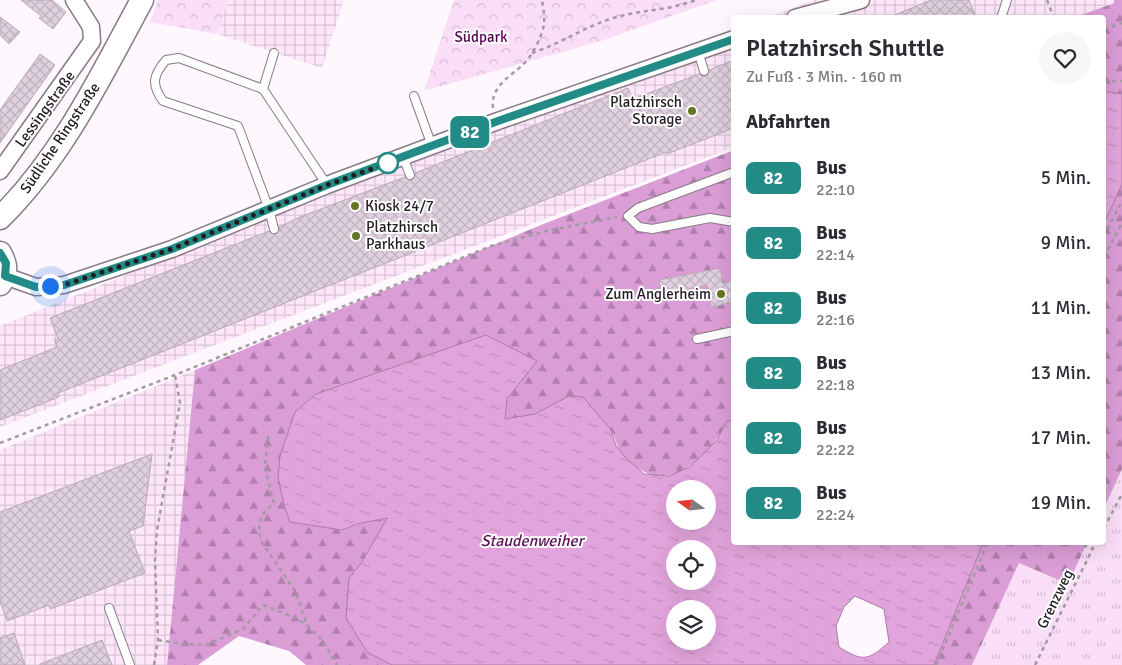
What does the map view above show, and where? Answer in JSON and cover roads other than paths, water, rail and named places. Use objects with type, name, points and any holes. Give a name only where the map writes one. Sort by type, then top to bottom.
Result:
[{"type":"main road","name":"Südliche Ringstraße","points":[[0,218],[17,201],[54,152],[90,98],[142,0]]},
{"type":"main road","points":[[0,254],[6,263],[3,280]]},
{"type":"street","name":"Lessingstraße","points":[[0,171],[90,47],[92,41],[91,27],[74,0]]},
{"type":"street","points":[[806,15],[861,0]]},
{"type":"street","points":[[3,280],[36,287],[64,285],[172,249],[327,185],[498,121],[731,40]]},
{"type":"lane","points":[[1002,15],[1007,0]]},
{"type":"lane","points":[[698,51],[704,72]]},
{"type":"lane","points":[[263,88],[274,52]]},
{"type":"lane","points":[[274,229],[269,209],[238,126],[164,101],[157,93],[154,82],[157,70],[166,60],[179,58],[263,88],[327,185]]},
{"type":"lane","points":[[414,96],[432,146]]},
{"type":"lane","points":[[403,157],[410,175]]},
{"type":"lane","points":[[731,173],[638,208],[628,216],[639,227],[652,229],[710,218],[731,222]]},
{"type":"lane","points":[[697,339],[731,332]]},
{"type":"lane","points":[[110,608],[130,665]]},
{"type":"water","points":[[1106,91],[1122,94],[1122,184],[1106,220]]},
{"type":"water","name":"Staudenweiher","points":[[486,335],[537,361],[507,399],[505,419],[535,414],[569,396],[583,397],[611,430],[616,446],[644,474],[669,476],[690,467],[717,440],[727,421],[731,420],[731,545],[982,545],[934,665],[392,665],[367,652],[346,618],[349,578],[362,562],[387,518],[357,524],[342,530],[290,522],[278,477],[280,456],[295,412],[316,394]],"holes":[[[855,596],[884,609],[889,642],[876,653],[860,657],[839,647],[836,626],[844,607]]]},
{"type":"place","name":"Platzhirsch Storage","points":[[692,111]]},
{"type":"place","name":"Kiosk 24/7","points":[[355,206]]},
{"type":"place","name":"Platzhirsch Parkhaus","points":[[356,236]]},
{"type":"place","name":"Zum Anglerheim","points":[[721,294]]},
{"type":"park label","name":"Südpark","points":[[481,37]]}]
